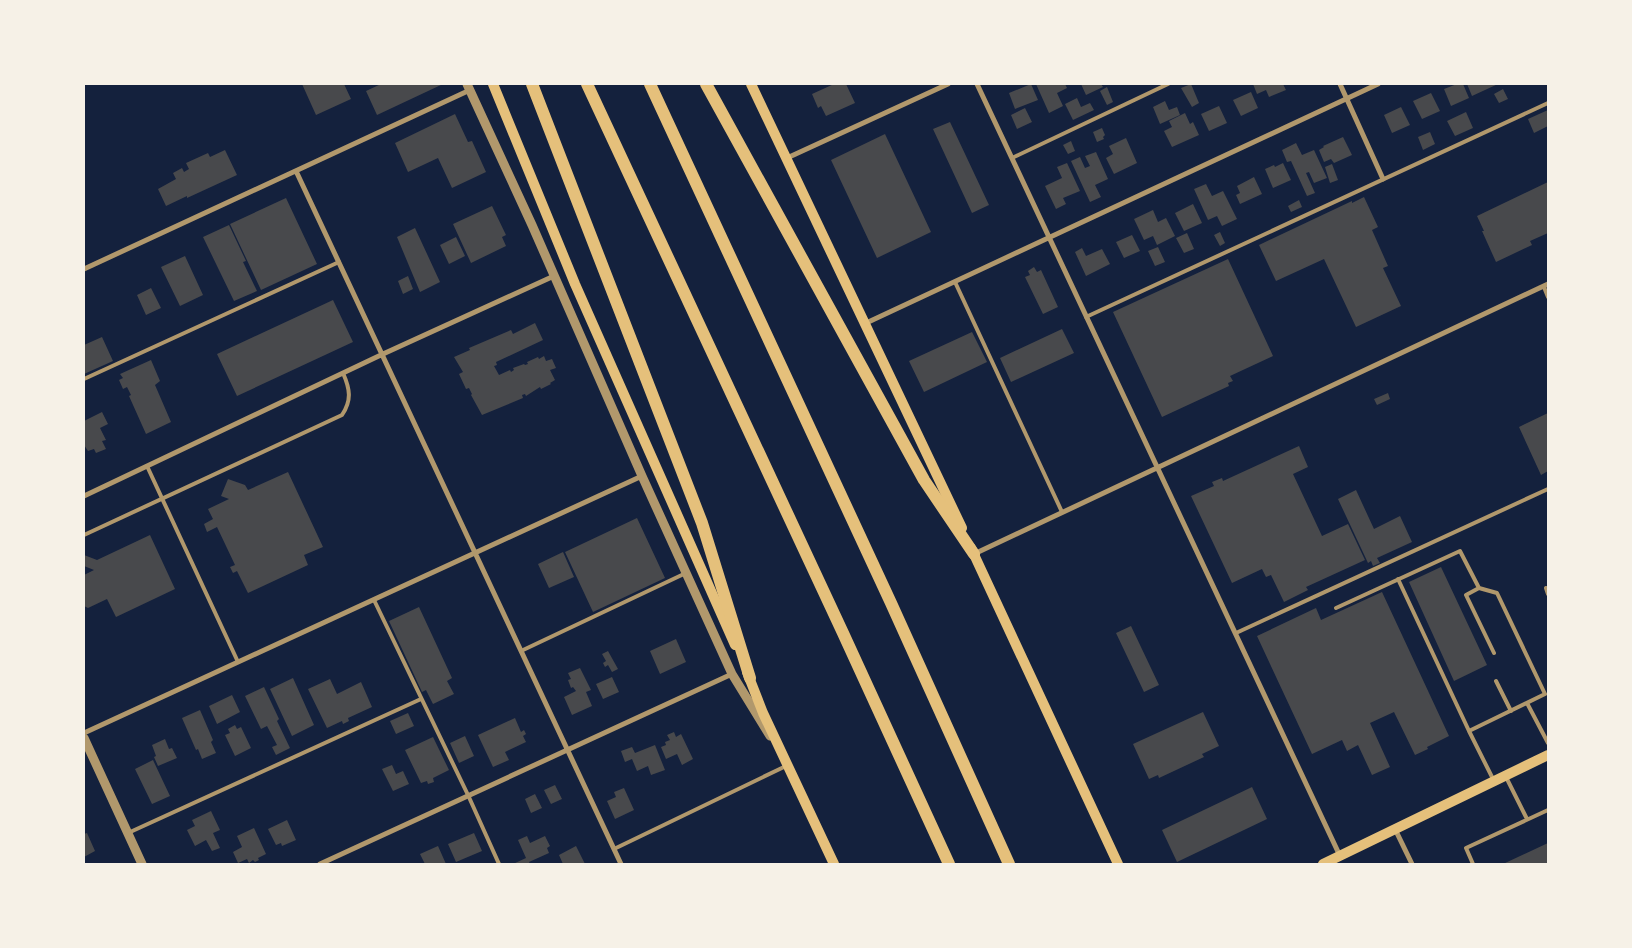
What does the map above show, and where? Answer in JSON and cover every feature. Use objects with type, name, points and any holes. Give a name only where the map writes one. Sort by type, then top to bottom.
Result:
[{"type":"highway","points":[[532,84],[702,523],[750,678]]},
{"type":"highway","points":[[587,84],[949,864]]},
{"type":"highway","points":[[650,84],[887,595],[1009,864]]},
{"type":"highway","points":[[706,84],[924,480],[974,554]]},
{"type":"main road","points":[[491,84],[573,277],[750,678],[763,713],[834,864]]},
{"type":"main road","points":[[751,84],[974,554],[1118,864]]},
{"type":"main road","points":[[1323,864],[1548,756]]},
{"type":"street","points":[[786,158],[948,84]]},
{"type":"street","points":[[977,84],[1340,856]]},
{"type":"street","points":[[1340,84],[1383,179]]},
{"type":"street","points":[[864,324],[1378,84]]},
{"type":"street","points":[[84,269],[296,171],[468,87],[732,674],[788,766]]},
{"type":"street","points":[[296,171],[621,864]]},
{"type":"street","points":[[84,496],[383,354],[554,276]]},
{"type":"street","points":[[974,554],[1546,285]]},
{"type":"street","points":[[84,733],[642,476]]},
{"type":"street","points":[[320,864],[732,674]]},
{"type":"street","points":[[84,738],[142,864]]},
{"type":"street","points":[[1395,829],[1412,864]]},
{"type":"lane","points":[[1012,158],[1168,84]]},
{"type":"lane","points":[[1086,317],[1548,102]]},
{"type":"lane","points":[[84,379],[339,262]]},
{"type":"lane","points":[[954,282],[1062,512]]},
{"type":"lane","points":[[1546,285],[1548,296]]},
{"type":"lane","points":[[84,535],[342,415],[350,396],[343,373]]},
{"type":"lane","points":[[147,466],[238,662]]},
{"type":"lane","points":[[1236,633],[1548,489]]},
{"type":"lane","points":[[1336,608],[1460,551],[1479,588]]},
{"type":"lane","points":[[521,651],[686,573]]},
{"type":"lane","points":[[1398,579],[1494,782]]},
{"type":"lane","points":[[1470,731],[1545,694],[1497,593],[1479,588],[1466,595],[1494,653]]},
{"type":"lane","points":[[1546,588],[1548,594]]},
{"type":"lane","points":[[374,600],[468,795],[499,864]]},
{"type":"lane","points":[[1496,682],[1511,711]]},
{"type":"lane","points":[[128,833],[421,698]]},
{"type":"lane","points":[[1527,703],[1548,743]]},
{"type":"lane","points":[[614,849],[788,766]]},
{"type":"lane","points":[[1506,776],[1527,820]]},
{"type":"lane","points":[[1473,864],[1466,848],[1548,810]]},
{"type":"building","points":[[302,84],[344,84],[351,99],[316,115]]},
{"type":"building","points":[[381,84],[443,84],[377,115],[366,91]]},
{"type":"building","points":[[834,84],[846,84],[855,103],[826,116],[821,106],[818,108],[812,94]]},
{"type":"building","points":[[1031,84],[1038,100],[1015,109],[1009,93]]},
{"type":"building","points":[[1036,84],[1065,84],[1067,88],[1057,93],[1063,106],[1049,113]]},
{"type":"building","points":[[1081,84],[1101,84],[1103,87],[1086,95]]},
{"type":"building","points":[[1191,84],[1199,103],[1192,107],[1181,88]]},
{"type":"building","points":[[1253,84],[1283,84],[1286,90],[1269,97],[1266,90],[1257,94]]},
{"type":"building","points":[[1457,84],[1463,84],[1469,98],[1451,106],[1444,89]]},
{"type":"building","points":[[1467,84],[1498,84],[1472,96]]},
{"type":"building","points":[[1107,87],[1113,102],[1107,105],[1100,91]]},
{"type":"building","points":[[1503,89],[1508,99],[1499,103],[1494,94]]},
{"type":"building","points":[[1251,92],[1258,108],[1241,116],[1233,100]]},
{"type":"building","points":[[1431,93],[1440,111],[1422,119],[1413,101]]},
{"type":"building","points":[[1077,98],[1081,107],[1090,103],[1094,110],[1073,120],[1065,104]]},
{"type":"building","points":[[1165,101],[1169,110],[1177,107],[1180,115],[1160,124],[1153,107]]},
{"type":"building","points":[[1219,106],[1227,123],[1209,131],[1201,114]]},
{"type":"building","points":[[1401,107],[1410,125],[1392,133],[1384,115]]},
{"type":"building","points":[[1025,108],[1032,122],[1017,129],[1011,115]]},
{"type":"building","points":[[1548,110],[1548,126],[1534,133],[1528,119]]},
{"type":"building","points":[[1466,112],[1473,128],[1455,136],[1447,121]]},
{"type":"building","points":[[1185,113],[1190,124],[1193,122],[1199,135],[1172,147],[1164,131],[1172,127],[1169,121]]},
{"type":"building","points":[[455,114],[468,142],[472,141],[486,172],[452,188],[438,158],[408,172],[395,143]]},
{"type":"building","points":[[950,122],[989,205],[972,213],[933,129]]},
{"type":"building","points":[[1102,128],[1105,135],[1104,139],[1097,142],[1093,132]]},
{"type":"building","points":[[1430,132],[1435,144],[1423,150],[1418,137]]},
{"type":"building","points":[[885,134],[931,232],[877,258],[831,160]]},
{"type":"building","points":[[1343,137],[1352,155],[1334,163],[1331,159],[1324,162],[1319,150],[1323,146]]},
{"type":"building","points":[[1126,138],[1137,163],[1114,174],[1106,158],[1113,154],[1109,146]]},
{"type":"building","points":[[1071,141],[1075,151],[1068,154],[1063,145]]},
{"type":"building","points":[[1296,143],[1302,155],[1314,150],[1327,178],[1314,183],[1309,172],[1306,173],[1315,193],[1307,196],[1291,161],[1287,162],[1282,150]]},
{"type":"building","points":[[225,150],[237,175],[166,206],[158,189],[176,179],[173,173],[182,168],[184,172],[189,169],[186,163],[208,153],[210,157]]},
{"type":"building","points":[[1096,152],[1108,179],[1095,185],[1101,197],[1090,202],[1071,161],[1080,157],[1085,168],[1090,166],[1085,156]]},
{"type":"building","points":[[1067,163],[1080,191],[1063,198],[1066,204],[1056,209],[1045,186],[1062,178],[1057,167]]},
{"type":"building","points":[[1283,163],[1291,180],[1273,188],[1265,169]]},
{"type":"building","points":[[1332,164],[1338,180],[1330,183],[1325,167]]},
{"type":"building","points":[[1254,177],[1262,194],[1240,204],[1236,195],[1240,193],[1237,186]]},
{"type":"building","points":[[1548,182],[1548,233],[1530,241],[1532,245],[1496,262],[1477,216]]},
{"type":"building","points":[[1206,184],[1212,196],[1223,191],[1237,219],[1222,226],[1217,216],[1208,220],[1194,189]]},
{"type":"building","points":[[1364,197],[1378,227],[1372,230],[1388,266],[1383,268],[1401,306],[1356,327],[1324,259],[1276,281],[1259,245]]},
{"type":"building","points":[[286,198],[317,264],[261,290],[230,224]]},
{"type":"building","points":[[1299,200],[1302,207],[1291,212],[1288,206]]},
{"type":"building","points":[[1193,204],[1202,223],[1184,231],[1175,213]]},
{"type":"building","points":[[492,206],[506,235],[502,237],[506,246],[471,263],[453,224]]},
{"type":"building","points":[[1153,210],[1158,222],[1166,218],[1175,236],[1157,245],[1153,236],[1144,240],[1134,219]]},
{"type":"building","points":[[229,225],[246,261],[243,262],[257,291],[234,301],[203,237]]},
{"type":"building","points":[[415,228],[440,282],[420,292],[397,237]]},
{"type":"building","points":[[1220,232],[1225,243],[1220,246],[1214,235]]},
{"type":"building","points":[[1187,233],[1194,249],[1184,253],[1176,238]]},
{"type":"building","points":[[1132,235],[1140,251],[1124,258],[1116,242]]},
{"type":"building","points":[[456,237],[465,256],[449,264],[440,245]]},
{"type":"building","points":[[1158,247],[1165,262],[1155,266],[1148,251]]},
{"type":"building","points":[[1082,248],[1086,256],[1102,249],[1110,264],[1086,276],[1075,252]]},
{"type":"building","points":[[185,256],[203,295],[180,306],[161,267]]},
{"type":"building","points":[[1228,259],[1273,356],[1230,376],[1233,381],[1228,383],[1229,386],[1162,417],[1113,312]]},
{"type":"building","points":[[1034,267],[1037,272],[1041,270],[1058,307],[1043,314],[1025,277],[1030,275],[1028,271]]},
{"type":"building","points":[[408,276],[413,289],[403,294],[398,281]]},
{"type":"building","points":[[151,288],[161,308],[146,315],[137,295]]},
{"type":"building","points":[[333,300],[353,342],[237,396],[217,354]]},
{"type":"building","points":[[535,323],[543,340],[496,362],[497,365],[494,366],[499,375],[510,370],[511,372],[514,370],[513,368],[528,364],[527,362],[544,356],[546,361],[552,359],[556,368],[550,370],[555,380],[551,384],[541,389],[540,387],[526,396],[525,394],[522,395],[523,398],[482,415],[469,388],[466,389],[459,374],[463,372],[454,357],[470,350],[469,348],[511,330],[513,334]]},
{"type":"building","points":[[1062,329],[1074,353],[1011,382],[1000,358]]},
{"type":"building","points":[[972,332],[987,362],[924,392],[909,361]]},
{"type":"building","points":[[102,337],[113,361],[84,374],[84,345]]},
{"type":"building","points":[[151,360],[160,381],[155,385],[171,422],[146,434],[129,396],[131,395],[127,387],[123,389],[119,380],[123,378],[120,374]]},
{"type":"building","points":[[1388,393],[1390,399],[1377,405],[1374,399]]},
{"type":"building","points":[[102,412],[108,424],[100,428],[106,440],[102,441],[106,449],[96,453],[94,449],[88,451],[84,445],[84,421]]},
{"type":"building","points":[[1548,413],[1548,471],[1541,475],[1519,427]]},
{"type":"building","points":[[1299,446],[1308,467],[1293,474],[1322,536],[1348,524],[1365,560],[1306,587],[1308,590],[1284,602],[1271,575],[1266,577],[1262,569],[1232,583],[1191,496],[1214,486],[1212,482],[1222,478],[1223,481]]},
{"type":"building","points":[[288,472],[323,547],[304,555],[308,565],[248,593],[237,571],[233,573],[230,567],[235,565],[217,527],[207,532],[204,524],[213,519],[208,509],[229,499],[221,496],[228,479],[245,485],[248,490]]},
{"type":"building","points":[[1356,490],[1374,529],[1400,516],[1412,542],[1377,558],[1380,563],[1373,566],[1371,561],[1368,563],[1338,499]]},
{"type":"building","points":[[637,518],[665,578],[593,612],[565,552]]},
{"type":"building","points":[[150,535],[175,589],[116,617],[107,599],[88,608],[84,606],[84,575],[94,570],[84,566],[84,555],[97,560]]},
{"type":"building","points":[[563,552],[574,577],[549,588],[538,564]]},
{"type":"building","points":[[1441,567],[1487,665],[1454,681],[1409,582]]},
{"type":"building","points":[[1382,592],[1449,736],[1415,755],[1394,712],[1370,723],[1390,767],[1372,775],[1358,745],[1347,751],[1342,740],[1312,754],[1257,636],[1316,608],[1321,620]]},
{"type":"building","points":[[419,607],[452,678],[447,681],[454,694],[433,704],[426,690],[422,692],[389,621]]},
{"type":"building","points":[[1131,626],[1159,685],[1144,692],[1116,633]]},
{"type":"building","points":[[676,639],[686,662],[660,674],[650,651]]},
{"type":"building","points":[[608,651],[618,669],[612,672],[608,665],[605,667],[603,663],[606,661],[602,654]]},
{"type":"building","points":[[580,668],[591,690],[586,692],[592,706],[572,715],[564,697],[576,691],[573,687],[571,688],[568,680],[571,679],[568,673]]},
{"type":"building","points":[[612,677],[619,692],[603,699],[596,684]]},
{"type":"building","points":[[293,678],[314,725],[292,736],[270,689]]},
{"type":"building","points":[[330,679],[337,694],[361,682],[372,707],[348,718],[349,721],[343,724],[342,721],[327,728],[308,689]]},
{"type":"building","points":[[264,687],[290,748],[276,755],[272,747],[277,745],[267,726],[261,729],[245,696]]},
{"type":"building","points":[[232,695],[240,712],[217,724],[209,706]]},
{"type":"building","points":[[200,710],[213,740],[211,742],[216,753],[202,759],[182,718]]},
{"type":"building","points":[[1203,712],[1219,746],[1202,754],[1204,757],[1159,778],[1158,775],[1149,779],[1133,744]]},
{"type":"building","points":[[408,713],[414,726],[396,734],[390,721]]},
{"type":"building","points":[[515,718],[521,732],[524,730],[526,734],[523,736],[526,742],[505,752],[509,760],[493,767],[478,735]]},
{"type":"building","points":[[235,725],[237,729],[241,727],[251,748],[235,756],[225,735],[230,733],[228,729]]},
{"type":"building","points":[[674,732],[676,737],[681,734],[693,759],[682,765],[677,754],[666,759],[661,747],[670,740],[667,735]]},
{"type":"building","points":[[465,736],[474,756],[459,763],[450,743]]},
{"type":"building","points":[[433,737],[449,770],[433,778],[434,782],[428,784],[427,781],[421,783],[405,750]]},
{"type":"building","points":[[165,739],[169,749],[172,748],[177,758],[158,766],[152,745]]},
{"type":"building","points":[[655,745],[665,770],[651,775],[648,766],[637,771],[632,759],[625,762],[621,751],[632,747],[635,753]]},
{"type":"building","points":[[153,760],[170,796],[152,804],[135,769]]},
{"type":"building","points":[[392,765],[396,774],[403,771],[409,784],[393,791],[382,769]]},
{"type":"building","points":[[555,785],[562,799],[551,804],[544,790]]},
{"type":"building","points":[[1252,787],[1267,819],[1177,862],[1162,830]]},
{"type":"building","points":[[624,788],[634,810],[615,819],[607,801],[616,797],[614,792]]},
{"type":"building","points":[[535,794],[542,808],[531,813],[525,799]]},
{"type":"building","points":[[211,811],[220,830],[213,833],[220,848],[212,851],[206,840],[195,846],[187,830],[195,826],[192,820]]},
{"type":"building","points":[[287,820],[296,840],[282,846],[281,843],[276,845],[268,829]]},
{"type":"building","points":[[254,828],[266,854],[255,862],[253,860],[249,863],[247,859],[238,863],[233,852],[242,847],[237,836]]},
{"type":"building","points":[[87,833],[95,851],[84,857],[84,834]]},
{"type":"building","points":[[474,833],[482,851],[456,862],[448,844]]},
{"type":"building","points":[[527,836],[530,843],[545,836],[550,846],[547,848],[549,853],[529,862],[530,864],[513,864],[526,858],[518,840]]},
{"type":"building","points":[[1548,843],[1548,864],[1503,864]]},
{"type":"building","points":[[438,846],[446,864],[425,864],[420,854]]},
{"type":"building","points":[[576,846],[585,864],[563,864],[559,855]]}]
